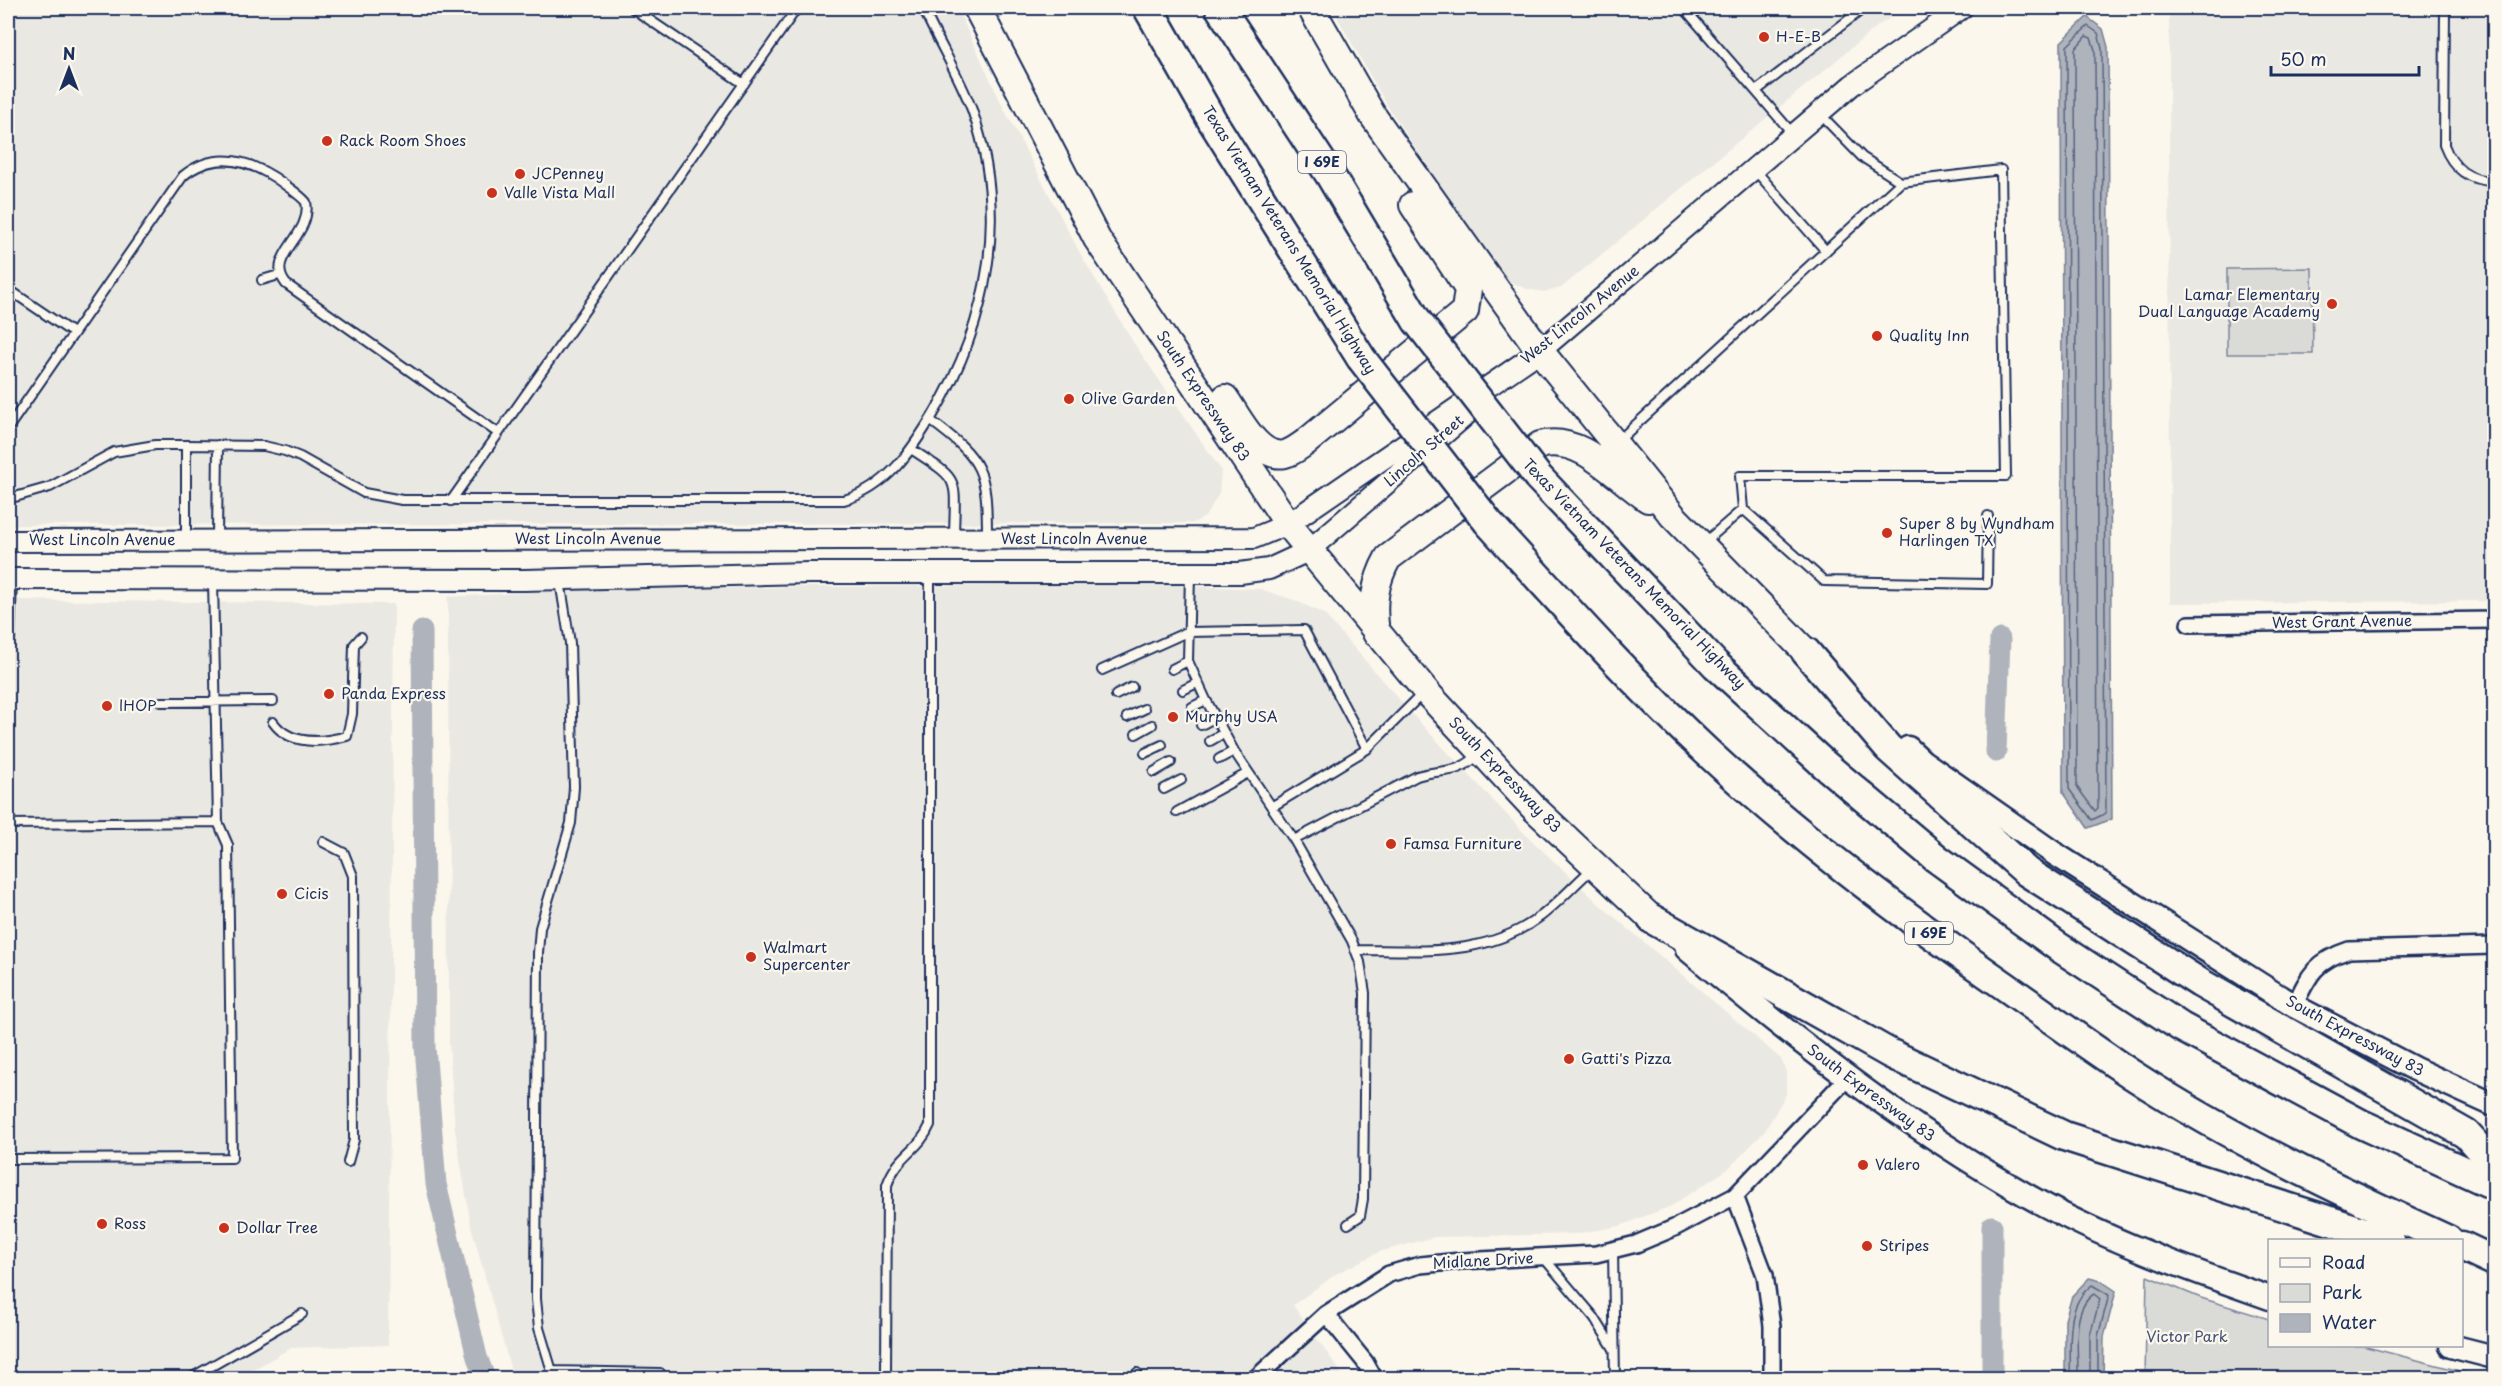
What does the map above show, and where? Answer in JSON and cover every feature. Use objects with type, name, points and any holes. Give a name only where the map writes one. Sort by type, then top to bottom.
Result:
[{"type":"highway","points":[[1148,8],[1190,82]]},
{"type":"highway","name":"I 69E","points":[[1161,8],[1190,82]]},
{"type":"highway","name":"Texas Vietnam Veterans Memorial Highway","points":[[1220,8],[1330,175],[1417,321],[1538,477],[1716,665],[1825,765],[1936,858],[2057,946],[2181,1027],[2361,1124],[2494,1185]]},
{"type":"highway","name":"Texas Vietnam Veterans Memorial Highway","points":[[1190,82],[1361,358],[1488,522],[1610,656],[1705,750],[1790,825],[1896,910],[2132,1074],[2209,1121],[2318,1179],[2446,1239]]},
{"type":"highway","points":[[1806,652],[1888,748],[2027,872],[2200,983],[2466,1134],[2494,1165]]},
{"type":"highway","points":[[1652,919],[1889,1053],[2064,1136],[2387,1239]]},
{"type":"highway","points":[[2463,1246],[2494,1261]]},
{"type":"highway","points":[[2463,1263],[2494,1273]]},
{"type":"main road","name":"South Expressway 83","points":[[977,8],[1097,239],[1288,524],[1425,691],[1534,808],[1652,919],[1781,1028],[1918,1129],[2029,1197],[2146,1254],[2268,1297]]},
{"type":"main road","name":"South Expressway 83","points":[[1311,8],[1373,116],[1540,351],[1673,516],[1806,652],[1922,761],[2055,854],[2294,1006],[2415,1069],[2494,1105]]},
{"type":"main road","points":[[1123,275],[1142,277],[1148,283],[1258,443],[1278,454],[1293,450],[1465,311],[1468,288],[1461,274],[1390,170],[1378,143],[1373,116]]},
{"type":"main road","points":[[1376,633],[1373,612],[1375,591],[1378,577],[1388,558],[1540,445],[1553,441],[1565,442],[1590,455],[1673,516]]},
{"type":"main road","points":[[2455,1347],[2494,1357]]},
{"type":"street","name":"West Lincoln Avenue","points":[[8,541],[1254,538],[1288,524],[1540,351],[1852,85],[1960,8]]},
{"type":"street","name":"Lincoln Street","points":[[1308,551],[1540,351]]},
{"type":"street","points":[[10,579],[559,579],[930,573],[1240,573],[1269,569],[1308,551]]},
{"type":"street","name":"West Grant Avenue","points":[[2189,624],[2494,620]]},
{"type":"street","points":[[2294,1006],[2308,976],[2318,965],[2331,956],[2349,950],[2494,946]]},
{"type":"street","name":"Midlane Drive","points":[[1256,1378],[1326,1314],[1389,1274],[1420,1265],[1596,1254],[1636,1244],[1674,1228],[1735,1196],[1848,1077]]},
{"type":"street","points":[[1735,1196],[1765,1275],[1772,1326],[1772,1378]]},
{"type":"street","points":[[1326,1314],[1365,1362],[1374,1378]]},
{"type":"lane","points":[[632,8],[744,84]]},
{"type":"lane","points":[[452,501],[797,8]]},
{"type":"lane","points":[[8,499],[50,487],[114,452],[155,445],[264,446],[285,451],[364,493],[398,500],[844,500],[860,496],[895,470],[930,420],[956,370],[976,323],[985,293],[992,223],[989,183],[976,125],[923,8]]},
{"type":"lane","points":[[1684,8],[1793,135]]},
{"type":"lane","points":[[1756,91],[1864,8]]},
{"type":"lane","points":[[2445,8],[2444,145],[2454,164],[2464,174],[2473,179],[2494,181]]},
{"type":"lane","points":[[1819,113],[1862,158],[1901,182]]},
{"type":"lane","points":[[8,428],[183,176],[202,163],[228,160],[257,166],[306,202],[308,216],[278,266],[279,275],[294,290],[498,433]]},
{"type":"lane","points":[[1754,169],[1826,251]]},
{"type":"lane","points":[[1615,444],[1901,182],[2001,170],[2006,476],[1740,476],[1743,509],[1824,581],[1987,584],[1988,516]]},
{"type":"lane","points":[[262,280],[279,275]]},
{"type":"lane","points":[[8,289],[73,333]]},
{"type":"lane","points":[[930,420],[966,447],[978,466],[986,491],[987,539]]},
{"type":"lane","points":[[186,445],[186,540]]},
{"type":"lane","points":[[217,540],[218,445]]},
{"type":"lane","points":[[911,449],[942,468],[953,481],[955,490],[954,539]]},
{"type":"lane","points":[[1702,545],[1743,509]]},
{"type":"lane","points":[[886,1374],[886,1185],[897,1162],[925,1138],[930,1125],[930,573]]},
{"type":"lane","points":[[1190,573],[1188,661],[1197,683],[1234,751],[1294,840],[1355,950],[1365,993],[1363,1199],[1360,1216],[1348,1224]]},
{"type":"lane","points":[[10,579],[10,638]]},
{"type":"lane","points":[[8,1159],[232,1158],[228,845],[218,822],[213,579]]},
{"type":"lane","points":[[559,579],[570,643],[574,787],[572,823],[540,928],[538,952],[536,1299],[539,1328],[553,1375],[660,1373],[660,1378]]},
{"type":"lane","points":[[1102,670],[1188,633],[1304,630],[1368,749]]},
{"type":"lane","points":[[273,722],[281,733],[292,739],[334,740],[347,736],[352,714],[354,645],[361,637]]},
{"type":"lane","points":[[1172,669],[1188,661]]},
{"type":"lane","points":[[1183,690],[1197,683]]},
{"type":"lane","points":[[1116,695],[1132,687]]},
{"type":"lane","points":[[1273,806],[1368,749],[1425,691]]},
{"type":"lane","points":[[1192,706],[1206,700]]},
{"type":"lane","points":[[161,702],[273,701]]},
{"type":"lane","points":[[1127,717],[1144,709]]},
{"type":"lane","points":[[1201,725],[1216,717]]},
{"type":"lane","points":[[1136,734],[1152,725]]},
{"type":"lane","points":[[1210,741],[1224,733]]},
{"type":"lane","points":[[1145,753],[1162,745]]},
{"type":"lane","points":[[1219,759],[1234,751]]},
{"type":"lane","points":[[1294,840],[1418,776],[1433,771],[1450,772],[1467,765],[1481,751]]},
{"type":"lane","points":[[1154,772],[1171,762]]},
{"type":"lane","points":[[1177,812],[1248,773]]},
{"type":"lane","points":[[1164,789],[1181,780]]},
{"type":"lane","points":[[8,824],[218,822]]},
{"type":"lane","points":[[323,842],[344,853],[353,876],[354,1140],[348,1162]]},
{"type":"lane","points":[[1355,950],[1451,950],[1477,947],[1504,938],[1540,916],[1595,866]]},
{"type":"lane","points":[[1613,1250],[1615,1378]]},
{"type":"lane","points":[[1544,1258],[1594,1317],[1615,1350]]},
{"type":"lane","points":[[191,1378],[302,1314]]},
{"type":"shaded area","points":[[8,8],[957,8],[1003,107],[1081,255],[1133,342],[1221,470],[1219,494],[1205,517],[1193,523],[8,525]]},
{"type":"shaded area","points":[[1332,8],[1905,8],[1879,25],[1561,288],[1543,292],[1527,289],[1506,280],[1494,265],[1388,107]]},
{"type":"shaded area","name":"Lamar Elementary Dual Language Academy","points":[[2169,8],[2494,8],[2494,601],[2170,603]]},
{"type":"shaded area","points":[[1147,584],[1260,589],[1294,600],[1324,614],[1422,725],[1527,836],[1598,903],[1781,1059],[1786,1072],[1786,1094],[1765,1131],[1728,1169],[1671,1206],[1620,1226],[1576,1234],[1435,1237],[1379,1252],[1336,1274],[1293,1305],[1345,1378],[513,1378],[471,1226],[455,1129],[449,1044],[448,597],[592,589]]},
{"type":"shaded area","points":[[8,600],[394,604],[388,1345],[291,1348],[238,1378],[8,1378]]},
{"type":"green space","points":[[2312,268],[2313,354],[2227,354],[2227,269]]},
{"type":"green space","name":"Victor Park","points":[[2147,1276],[2201,1298],[2268,1319],[2268,1347],[2367,1347],[2487,1378],[2145,1378]]},
{"type":"water","points":[[2087,17],[2103,29],[2108,47],[2112,819],[2088,828],[2063,792],[2061,42]]},
{"type":"water","points":[[2089,1278],[2101,1281],[2116,1291],[2104,1337],[2103,1378],[2065,1378],[2065,1320],[2072,1296]]},
{"type":"waterway","points":[[422,631],[425,1047],[436,1184],[477,1357],[485,1378]]},
{"type":"waterway","points":[[1996,752],[2000,639]]},
{"type":"waterway","points":[[1992,1226],[1992,1378]]},
{"type":"place","name":"H-E-B","points":[[1764,37]]},
{"type":"place","name":"Rack Room Shoes","points":[[327,141]]},
{"type":"place","name":"JCPenney","points":[[520,174]]},
{"type":"place","name":"Valle Vista Mall","points":[[492,193]]},
{"type":"place","name":"Lamar Elementary Dual Language Academy","points":[[2332,304]]},
{"type":"place","name":"Quality Inn","points":[[1877,336]]},
{"type":"place","name":"Olive Garden","points":[[1069,399]]},
{"type":"place","name":"Super 8 by Wyndham Harlingen TX","points":[[1887,533]]},
{"type":"place","name":"Panda Express","points":[[329,694]]},
{"type":"place","name":"IHOP","points":[[107,706]]},
{"type":"place","name":"Murphy USA","points":[[1173,717]]},
{"type":"place","name":"Famsa Furniture","points":[[1391,844]]},
{"type":"place","name":"Cicis","points":[[282,894]]},
{"type":"place","name":"Walmart Supercenter","points":[[751,957]]},
{"type":"place","name":"Gatti's Pizza","points":[[1569,1059]]},
{"type":"place","name":"Valero","points":[[1863,1165]]},
{"type":"place","name":"Ross","points":[[102,1224]]},
{"type":"place","name":"Dollar Tree","points":[[224,1228]]},
{"type":"place","name":"Stripes","points":[[1867,1246]]}]
